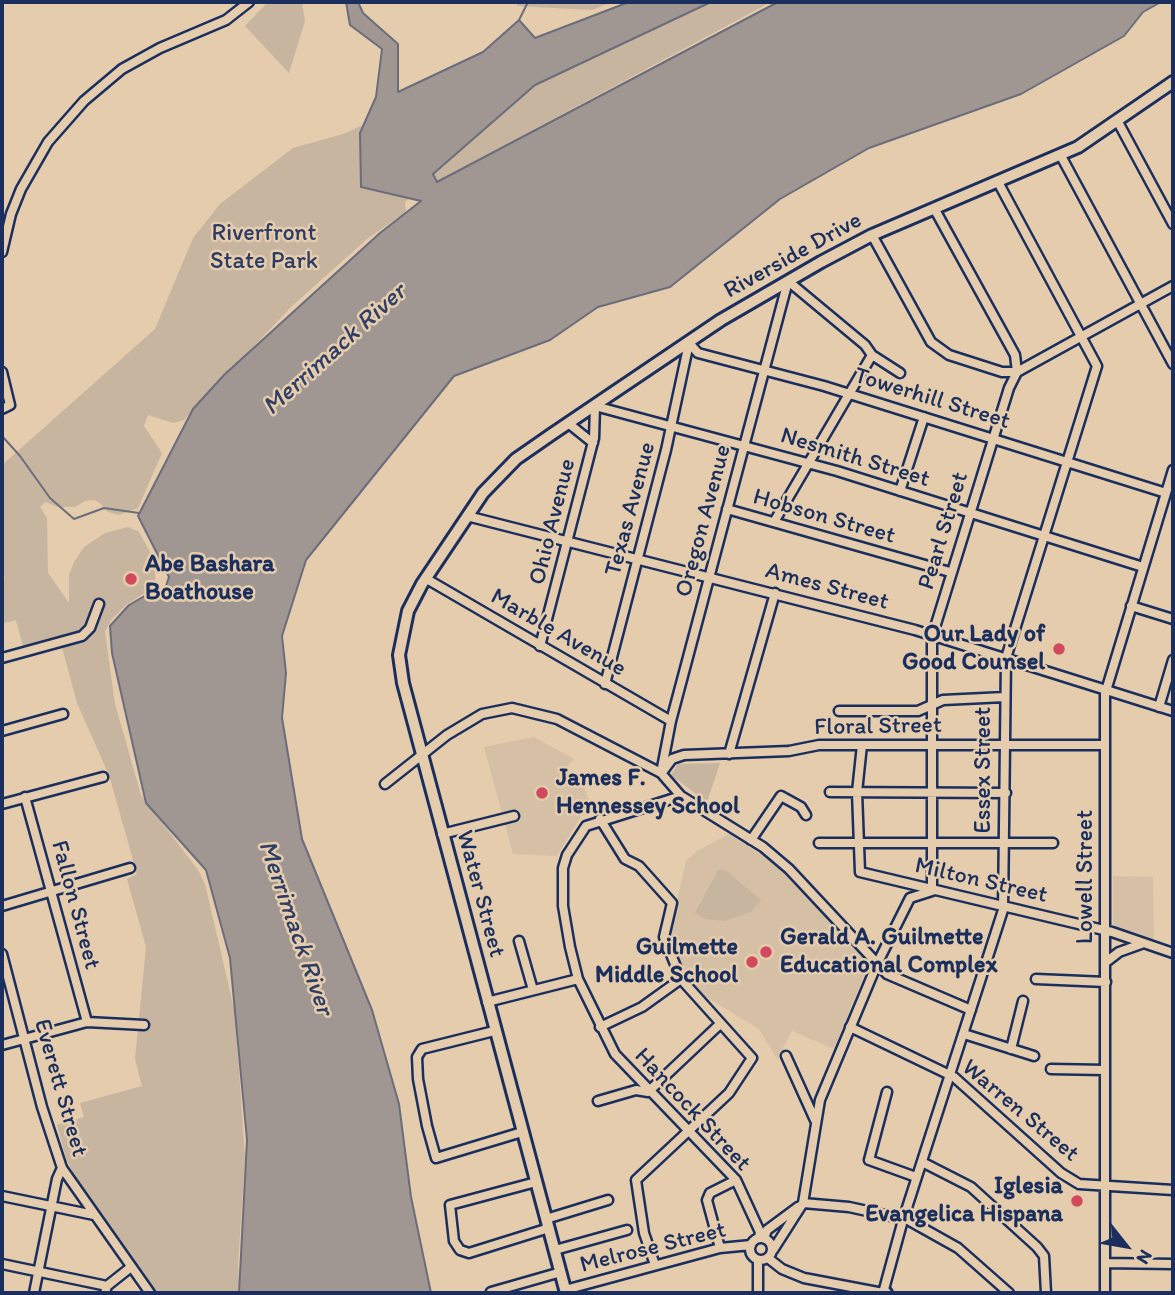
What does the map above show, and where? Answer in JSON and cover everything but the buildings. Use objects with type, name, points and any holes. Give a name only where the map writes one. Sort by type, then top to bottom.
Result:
[{"type":"main road","name":"Riverside Drive","points":[[467,516],[495,478],[516,459],[689,343],[788,281],[872,234],[1061,156],[1118,122],[1173,82]]},
{"type":"main road","name":"Water Street","points":[[467,516],[425,578],[405,618],[399,655],[403,683],[421,755],[566,1292]]},
{"type":"street","points":[[2,252],[11,214],[37,161],[66,120],[84,101],[130,64],[226,20],[249,2]]},
{"type":"street","points":[[1118,122],[1173,224]]},
{"type":"street","points":[[1061,156],[1173,364]]},
{"type":"street","name":"Essex Street","points":[[884,1293],[903,1218],[1004,906],[1006,658],[1097,366],[998,182]]},
{"type":"street","points":[[934,208],[1015,355],[1017,372]]},
{"type":"street","points":[[872,234],[925,332],[938,350],[1002,372],[1017,372],[1173,286]]},
{"type":"street","points":[[788,281],[864,345],[872,355],[900,373]]},
{"type":"street","name":"Oregon Avenue","points":[[661,773],[671,721],[788,281]]},
{"type":"street","name":"Towerhill Street","points":[[689,343],[698,353],[850,394],[1166,493]]},
{"type":"street","name":"Texas Avenue","points":[[605,684],[672,426],[689,343]]},
{"type":"street","points":[[774,522],[872,355]]},
{"type":"street","points":[[2,372],[10,404],[2,409]]},
{"type":"street","name":"Pearl Street","points":[[932,891],[932,635],[1009,388],[1017,372]]},
{"type":"street","name":"Nesmith Street","points":[[595,406],[809,463],[1143,567]]},
{"type":"street","name":"Ohio Avenue","points":[[540,646],[593,443],[597,422],[595,406]]},
{"type":"street","points":[[900,491],[924,417]]},
{"type":"street","points":[[568,423],[593,443]]},
{"type":"street","name":"Lowell Street","points":[[1105,1293],[1105,690],[1173,470]]},
{"type":"street","name":"Hobson Street","points":[[727,509],[950,572]]},
{"type":"street","name":"Ames Street","points":[[467,516],[932,635],[1173,711]]},
{"type":"street","name":"Marble Avenue","points":[[425,578],[671,721]]},
{"type":"street","points":[[729,754],[775,593]]},
{"type":"street","points":[[2,659],[82,636],[90,628],[99,604]]},
{"type":"street","points":[[1131,606],[1173,619]]},
{"type":"street","points":[[1159,707],[1173,660]]},
{"type":"street","points":[[839,711],[918,711],[925,710],[943,699],[1005,697]]},
{"type":"street","points":[[385,784],[470,719],[498,709],[512,708],[557,719],[661,773],[681,796],[751,839],[789,869],[887,974],[971,1010]]},
{"type":"street","points":[[2,731],[63,714]]},
{"type":"street","name":"Floral Street","points":[[661,773],[672,759],[789,751],[819,745],[1105,745]]},
{"type":"street","points":[[858,842],[857,792],[862,745]]},
{"type":"street","points":[[2,804],[103,777]]},
{"type":"street","points":[[830,792],[1006,793]]},
{"type":"street","name":"Hancock Street","points":[[681,796],[600,819],[586,826],[567,855],[563,869],[563,906],[578,979],[619,1060],[736,1180],[762,1238]]},
{"type":"street","points":[[751,839],[781,796],[801,807],[806,815]]},
{"type":"street","name":"Fallon Street","points":[[25,797],[87,1022]]},
{"type":"street","points":[[442,834],[514,816]]},
{"type":"street","points":[[600,819],[625,859],[639,866],[672,903],[664,937],[681,979],[752,1058],[750,1066],[729,1093],[636,1180],[644,1233],[655,1265]]},
{"type":"street","name":"Milton Street","points":[[858,842],[860,871],[932,891],[1106,930],[1173,953]]},
{"type":"street","points":[[819,843],[1053,843]]},
{"type":"street","points":[[2,906],[130,868]]},
{"type":"street","points":[[758,1260],[770,1254],[803,1203],[820,1100],[877,964],[910,898],[932,891]]},
{"type":"street","points":[[519,941],[533,990]]},
{"type":"street","points":[[1106,962],[1119,952],[1144,943]]},
{"type":"street","name":"Everett Street","points":[[2,954],[42,1107],[62,1168],[150,1293]]},
{"type":"street","points":[[486,1002],[578,979]]},
{"type":"street","points":[[600,1027],[642,1007],[681,979]]},
{"type":"street","points":[[1037,979],[1106,982]]},
{"type":"street","points":[[1011,1049],[1023,1001]]},
{"type":"street","points":[[2,1045],[87,1022],[144,1025]]},
{"type":"street","points":[[598,1101],[636,1090],[648,1092],[720,1024]]},
{"type":"street","name":"Warren Street","points":[[850,1027],[950,1075],[1061,1172],[1079,1184],[1173,1190]]},
{"type":"street","points":[[494,1031],[428,1046],[422,1049],[417,1057],[421,1101],[436,1158],[522,1132]]},
{"type":"street","points":[[964,1034],[1034,1056]]},
{"type":"street","points":[[786,1056],[816,1121]]},
{"type":"street","points":[[1051,1069],[1105,1070]]},
{"type":"street","points":[[887,1092],[869,1160],[916,1177]]},
{"type":"street","points":[[922,1162],[971,1187],[1037,1247],[1044,1256],[1046,1293]]},
{"type":"street","points":[[34,1293],[57,1179],[62,1168]]},
{"type":"street","points":[[720,1248],[707,1200],[710,1193],[736,1180]]},
{"type":"street","points":[[536,1182],[450,1205],[454,1241],[460,1250],[469,1253],[608,1200]]},
{"type":"street","points":[[2,1196],[94,1216]]},
{"type":"street","points":[[758,1260],[752,1256],[751,1245],[803,1203],[849,1207],[903,1218],[958,1248],[1009,1293]]},
{"type":"street","points":[[555,1250],[627,1230]]},
{"type":"street","points":[[762,1238],[770,1242],[770,1254],[782,1269],[804,1278],[884,1293]]},
{"type":"street","name":"Melrose Street","points":[[566,1292],[720,1248],[751,1245]]},
{"type":"street","points":[[758,1260],[758,1293]]},
{"type":"street","points":[[1105,1263],[1173,1264]]},
{"type":"street","points":[[2,1264],[106,1290],[131,1267]]},
{"type":"street","points":[[491,1292],[561,1272]]},
{"type":"shaded area","name":"James F. Hennessey School","points":[[534,737],[574,759],[566,768],[579,775],[594,812],[581,816],[557,856],[513,854],[484,747]]},
{"type":"shaded area","name":"Gerald A. Guilmette Educational Complex","points":[[729,834],[774,863],[869,963],[834,1049],[792,1031],[777,1059],[759,1029],[698,992],[675,959],[670,931],[686,861],[697,851]]},
{"type":"shaded area","points":[[1113,876],[1153,877],[1154,940],[1113,927]]},
{"type":"green space","points":[[268,2],[302,2],[305,21],[289,73],[245,26]]},
{"type":"green space","points":[[518,2],[612,2],[592,10],[517,6]]},
{"type":"green space","name":"Riverfront State Park","points":[[639,2],[771,2],[421,190],[405,202],[406,212],[367,239],[292,306],[184,420],[173,423],[148,415],[144,426],[162,453],[138,508],[119,515],[108,512],[94,500],[85,501],[75,507],[58,507],[45,502],[40,507],[47,518],[48,573],[69,603],[69,575],[74,562],[84,547],[105,533],[128,527],[139,532],[154,559],[156,586],[127,604],[111,620],[105,632],[115,704],[141,795],[198,870],[205,884],[235,1013],[245,1157],[238,1265],[240,1293],[157,1293],[75,1177],[66,1158],[57,1125],[84,1117],[80,1103],[142,1086],[135,1059],[146,947],[127,879],[137,874],[109,775],[77,703],[59,636],[23,646],[16,620],[4,623],[2,617],[2,580],[5,579],[2,566],[2,465],[155,329],[193,238],[220,204],[293,148],[343,134]]},
{"type":"green space","points":[[720,763],[707,802],[671,775],[678,764]]},
{"type":"green space","points":[[718,870],[725,870],[761,900],[751,912],[725,921],[705,919],[695,913]]},
{"type":"water","name":"Merrimack River","points":[[346,2],[358,2],[363,13],[398,44],[398,92],[483,52],[519,20],[535,38],[629,2],[711,2],[535,85],[433,174],[437,182],[778,2],[1161,2],[1143,12],[1124,36],[1021,94],[869,148],[780,199],[670,287],[598,307],[550,340],[454,376],[306,560],[282,636],[286,673],[282,718],[302,839],[372,1010],[399,1104],[411,1197],[431,1293],[239,1293],[247,1140],[230,958],[206,870],[146,803],[112,653],[110,626],[129,605],[155,590],[164,592],[169,577],[138,516],[193,409],[224,375],[380,233],[421,201],[361,187],[360,133],[376,97],[382,49],[350,25]]},
{"type":"waterway","points":[[519,20],[528,2]]},
{"type":"waterway","points":[[2,436],[50,498],[74,519],[104,508],[139,513]]},
{"type":"place","name":"Abe Bashara Boathouse","points":[[131,579]]},
{"type":"place","name":"Our Lady of Good Counsel","points":[[1059,649]]},
{"type":"place","name":"James F. Hennessey School","points":[[542,793]]},
{"type":"place","name":"Gerald A. Guilmette Educational Complex","points":[[766,952]]},
{"type":"place","name":"Guilmette Middle School","points":[[752,962]]},
{"type":"place","name":"Iglesia Evangelica Hispana","points":[[1077,1201]]}]
